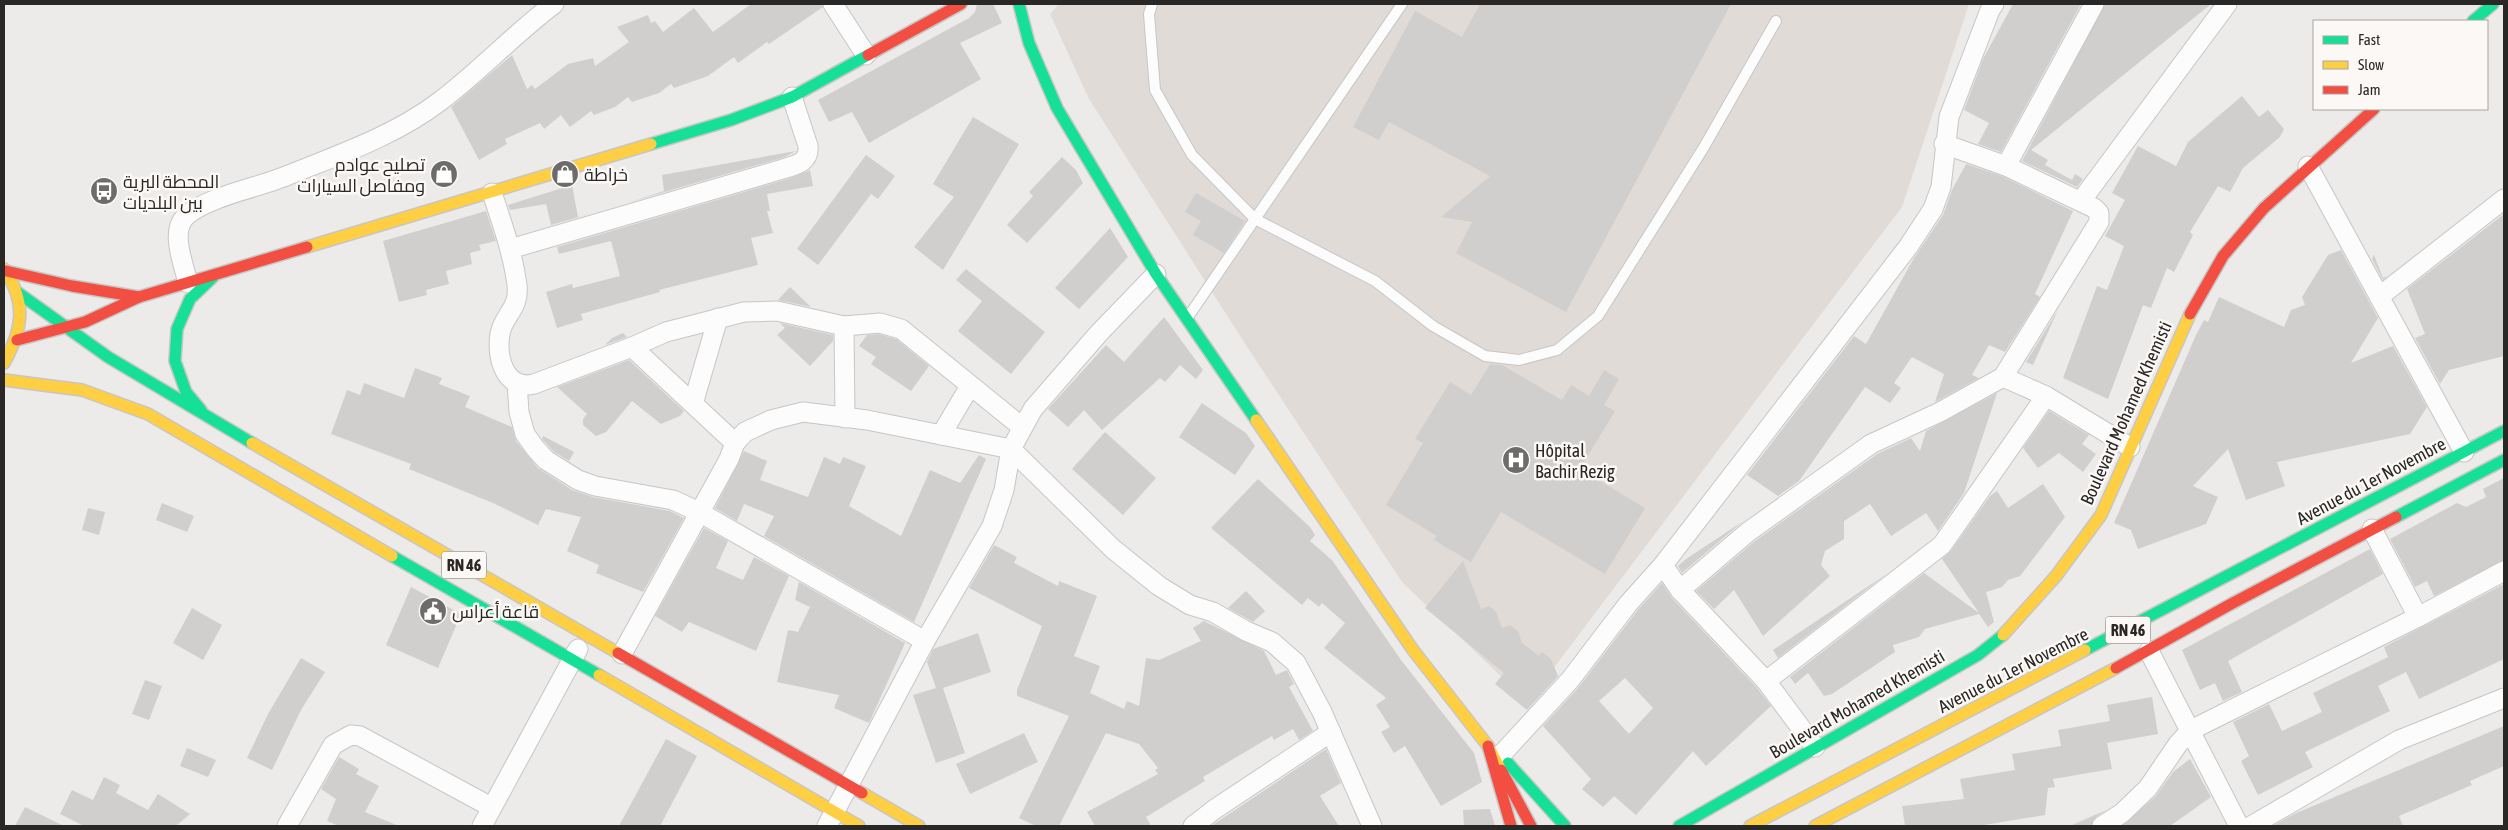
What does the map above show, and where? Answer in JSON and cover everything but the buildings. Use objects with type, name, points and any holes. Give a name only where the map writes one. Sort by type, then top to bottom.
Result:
[{"type":"main road","points":[[16,340],[66,328],[103,315],[139,297],[731,120],[792,97],[961,4]]},
{"type":"main road","points":[[1019,4],[1029,43],[1057,108],[1156,274],[1413,650],[1495,751],[1565,826]]},
{"type":"main road","points":[[2475,20],[2493,4]]},
{"type":"main road","name":"Boulevard Mohamed Khemisti","points":[[1679,826],[1978,655],[2004,634],[2056,576],[2101,515],[2182,328],[2223,256],[2264,208],[2308,166],[2373,110]]},
{"type":"main road","points":[[5,270],[72,286],[139,297]]},
{"type":"main road","points":[[4,363],[16,340],[21,316],[17,292],[5,270]]},
{"type":"main road","points":[[207,417],[186,392],[175,361],[177,329],[190,299],[213,276]]},
{"type":"main road","name":"RN 46","points":[[17,292],[108,358],[207,417],[919,826]]},
{"type":"main road","name":"RN 46","points":[[4,380],[82,390],[148,414],[572,659],[830,819],[859,826]]},
{"type":"main road","name":"Avenue du 1er Novembre","points":[[1750,826],[2504,431]]},
{"type":"main road","name":"RN 46","points":[[1815,826],[2149,651],[2231,604],[2504,460]]},
{"type":"main road","points":[[1495,751],[1511,826]]},
{"type":"main road","points":[[1495,751],[1531,826]]},
{"type":"street","points":[[188,283],[178,236],[180,224],[195,209],[298,172],[353,149],[397,127],[438,103],[554,4]]},
{"type":"street","points":[[833,4],[866,55]]},
{"type":"street","points":[[1495,751],[1570,680],[1628,604],[1663,565],[1908,247],[1933,209],[1941,187],[1944,144],[1949,117],[1994,4]]},
{"type":"street","points":[[2006,166],[2094,4]]},
{"type":"street","points":[[2081,202],[2227,4]]},
{"type":"street","points":[[510,249],[795,165],[804,160],[809,153],[792,97]]},
{"type":"street","points":[[1680,590],[1748,532],[1871,444],[1940,412],[2003,377],[2099,222],[2099,212],[2081,202],[2006,166],[1944,144]]},
{"type":"street","points":[[2308,166],[2464,452]]},
{"type":"street","points":[[492,193],[510,249],[518,299],[500,333],[500,350],[503,369],[509,379],[517,384],[525,386],[534,384],[666,332],[744,312],[777,311],[844,326],[880,323],[901,329],[1022,427]]},
{"type":"street","points":[[2380,296],[2504,198]]},
{"type":"street","points":[[830,819],[925,641],[992,526],[1004,490],[1010,449],[1022,427],[1033,409],[1098,333],[1156,274]]},
{"type":"street","points":[[693,404],[718,318]]},
{"type":"street","points":[[844,326],[845,418]]},
{"type":"street","points":[[632,347],[735,443]]},
{"type":"street","points":[[2003,377],[2046,396],[2130,446]]},
{"type":"street","points":[[517,384],[519,412],[525,434],[546,460],[578,480],[595,486],[673,500],[700,512],[925,641]]},
{"type":"street","points":[[941,435],[970,386]]},
{"type":"street","points":[[1766,681],[1942,545],[2046,396]]},
{"type":"street","points":[[622,654],[700,512],[735,443],[745,432],[771,420],[803,412],[941,435],[1010,449],[1113,549],[1159,586],[1190,605],[1213,612],[1246,631],[1272,642],[1296,663],[1331,732],[1372,826]]},
{"type":"street","points":[[2372,529],[2418,617]]},
{"type":"street","points":[[1663,565],[1680,590],[1766,681],[1814,748]]},
{"type":"street","points":[[2102,826],[2122,813],[2148,788],[2178,744],[2191,730],[2418,617],[2504,571]]},
{"type":"street","points":[[482,826],[585,634]]},
{"type":"street","points":[[2149,651],[2239,826]]},
{"type":"street","points":[[2251,826],[2399,740],[2504,698]]},
{"type":"street","points":[[1193,826],[1240,792],[1331,732]]},
{"type":"street","points":[[287,826],[333,745],[351,735],[360,736],[491,807]]},
{"type":"lane","points":[[1152,4],[1149,14],[1154,90],[1192,155],[1255,219],[1375,281],[1433,326],[1484,356],[1519,360],[1557,350],[1598,316],[1704,147],[1776,21]]},
{"type":"lane","points":[[1187,318],[1402,4]]},
{"type":"shaded area","name":"Hôpital Bachir Rezig","points":[[1059,4],[1969,4],[1902,207],[1528,702],[1402,582],[1242,339],[1089,99],[1050,14]]},
{"type":"traffic: fast","points":[[1019,4],[1029,43],[1057,108],[1156,274],[1256,420]]},
{"type":"traffic: fast","points":[[2474,20],[2493,4]]},
{"type":"traffic: fast","points":[[651,144],[731,120],[792,97],[868,55]]},
{"type":"traffic: fast","points":[[201,410],[186,392],[175,361],[177,329],[190,299],[213,277]]},
{"type":"traffic: fast","points":[[17,292],[108,357],[252,443]]},
{"type":"traffic: fast","points":[[2085,650],[2504,431]]},
{"type":"traffic: fast","points":[[2396,517],[2504,460]]},
{"type":"traffic: fast","points":[[392,556],[599,675]]},
{"type":"traffic: fast","points":[[1679,826],[1978,655],[2003,635]]},
{"type":"traffic: fast","points":[[1508,763],[1565,826]]},
{"type":"traffic: slow","points":[[307,247],[651,144]]},
{"type":"traffic: slow","points":[[4,269],[16,293],[20,316],[15,339],[4,363]]},
{"type":"traffic: slow","points":[[2003,635],[2056,576],[2101,515],[2190,314]]},
{"type":"traffic: slow","points":[[4,380],[82,390],[148,414],[392,556]]},
{"type":"traffic: slow","points":[[1256,420],[1413,650],[1488,746],[1501,770]]},
{"type":"traffic: slow","points":[[252,443],[618,653]]},
{"type":"traffic: slow","points":[[1750,826],[2085,650]]},
{"type":"traffic: slow","points":[[1815,826],[2116,668]]},
{"type":"traffic: slow","points":[[599,675],[859,826]]},
{"type":"traffic: slow","points":[[862,793],[919,826]]},
{"type":"traffic: jam","points":[[868,55],[961,4]]},
{"type":"traffic: jam","points":[[2190,314],[2223,256],[2264,208],[2373,110]]},
{"type":"traffic: jam","points":[[17,340],[85,322],[139,297],[307,247]]},
{"type":"traffic: jam","points":[[6,271],[72,286],[139,297]]},
{"type":"traffic: jam","points":[[2116,668],[2231,604],[2396,517]]},
{"type":"traffic: jam","points":[[618,653],[862,793]]},
{"type":"traffic: jam","points":[[1488,746],[1511,826]]},
{"type":"traffic: jam","points":[[1501,770],[1531,826]]},
{"type":"place","name":"تصليح عوادم ومفاصل السيارات","points":[[444,174]]},
{"type":"place","name":"خراطة","points":[[565,174]]},
{"type":"place","name":"المحطة البرية بين البلديات","points":[[104,191]]},
{"type":"place","name":"Hôpital Bachir Rezig","points":[[1516,460]]},
{"type":"place","name":"قاعة أعراس","points":[[433,611]]}]
